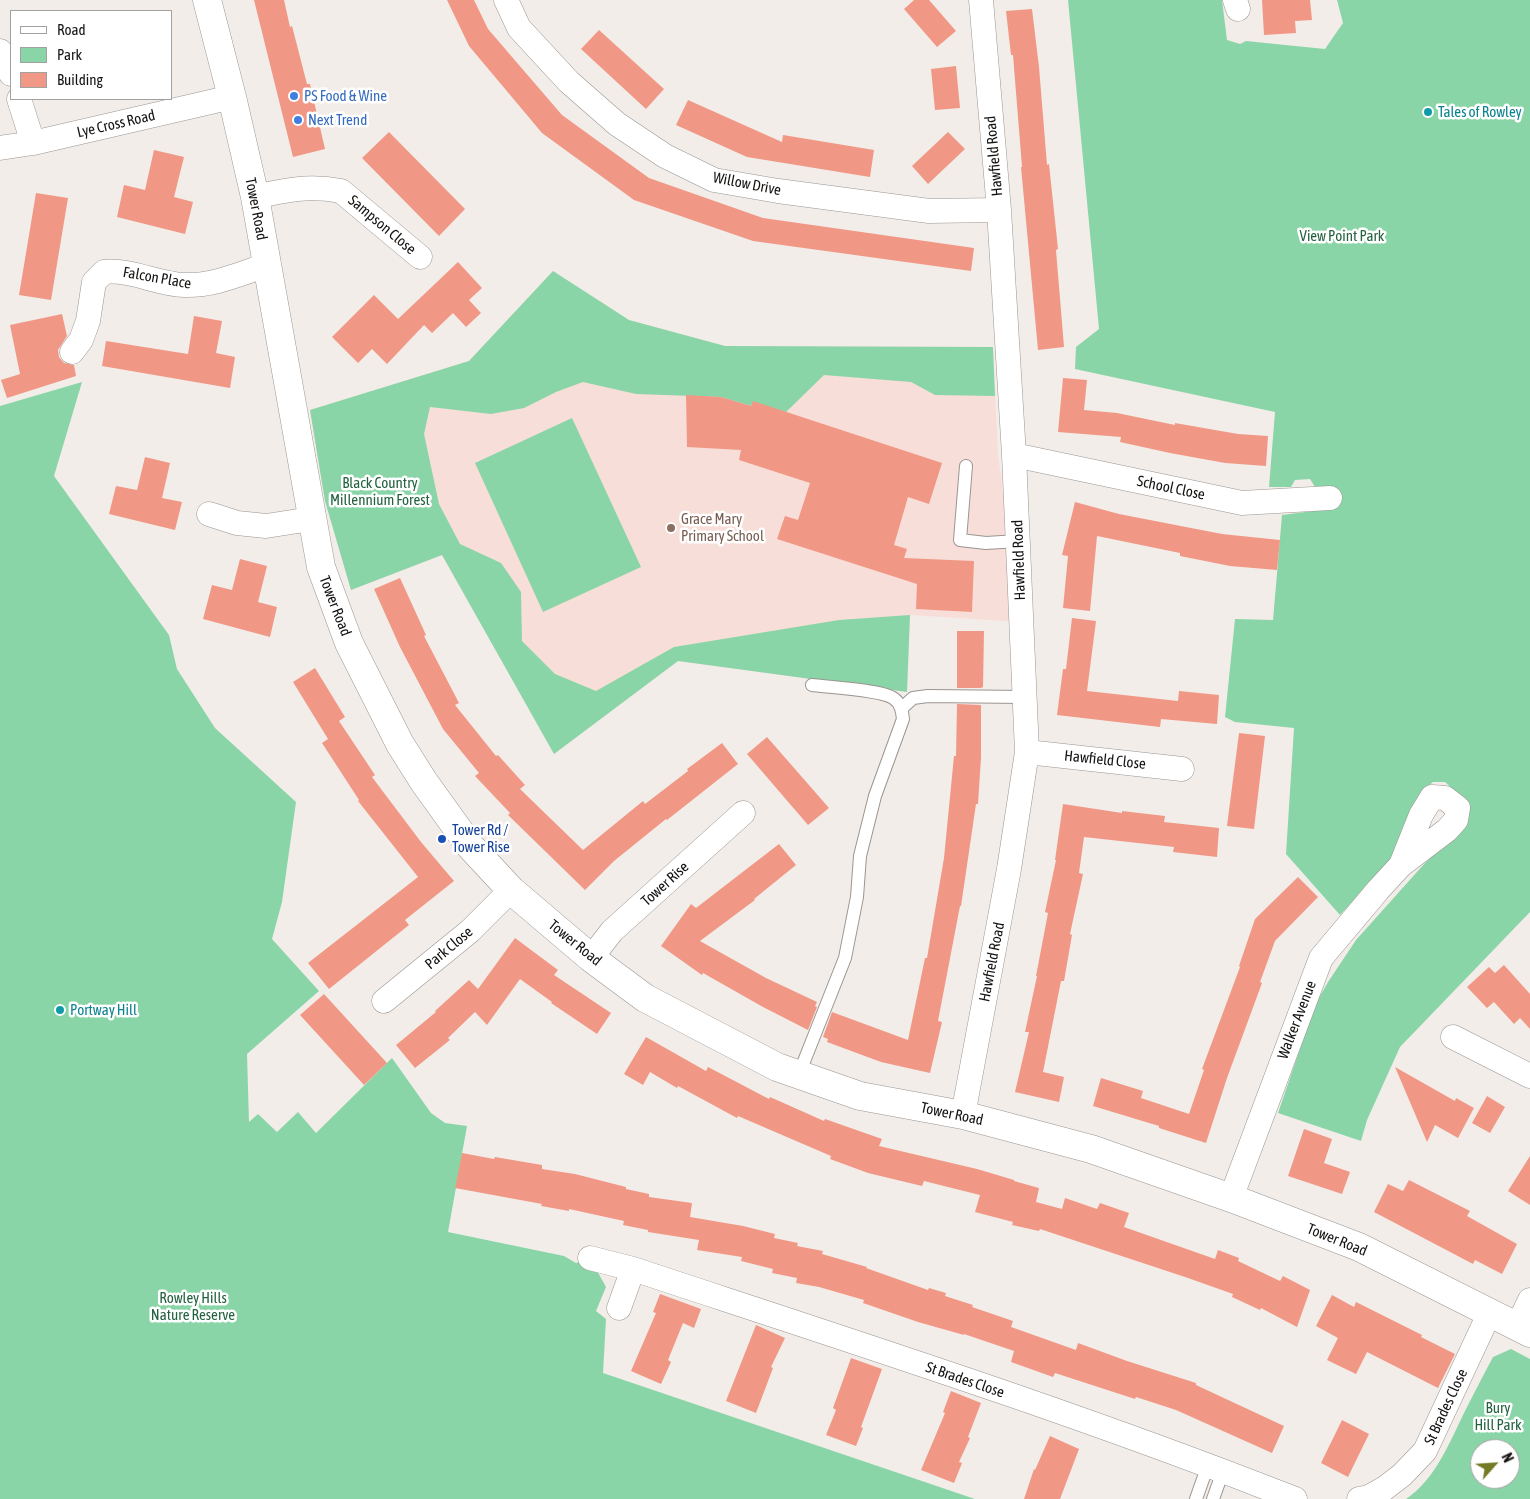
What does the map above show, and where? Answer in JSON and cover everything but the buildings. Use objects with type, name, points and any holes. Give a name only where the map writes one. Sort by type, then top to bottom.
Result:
[{"type":"street","name":"Tower Road","points":[[206,0],[232,97],[255,197],[321,567],[349,643],[400,744],[424,782],[470,846],[511,890],[591,958],[645,998],[777,1067],[860,1096],[963,1115],[1091,1149],[1231,1198],[1358,1247],[1523,1330]]},
{"type":"street","name":"Willow Drive","points":[[506,0],[519,28],[570,82],[617,124],[665,156],[714,180],[778,191],[929,211],[999,210]]},
{"type":"street","name":"Hawfield Road","points":[[963,1115],[1009,869],[1027,752],[1014,455],[999,210],[980,0]]},
{"type":"street","points":[[0,51],[10,72]]},
{"type":"street","name":"Lye Cross Road","points":[[0,148],[33,143],[232,97]]},
{"type":"street","points":[[19,100],[33,143]]},
{"type":"street","name":"Sampson Close","points":[[255,197],[296,188],[325,188],[341,191],[420,256]]},
{"type":"street","name":"Falcon Place","points":[[72,352],[81,340],[88,321],[94,282],[104,272],[117,271],[183,285],[210,284],[267,265]]},
{"type":"street","name":"School Close","points":[[1014,455],[1242,503],[1330,498]]},
{"type":"street","points":[[209,514],[237,523],[266,526],[311,519]]},
{"type":"street","name":"Hawfield Close","points":[[1027,752],[1182,769]]},
{"type":"street","name":"Tower Rise","points":[[591,958],[612,931],[744,814]]},
{"type":"street","name":"Walker Avenue","points":[[1231,1198],[1322,958],[1401,865]]},
{"type":"street","name":"Park Close","points":[[384,1001],[470,931],[511,890]]},
{"type":"street","points":[[1454,1037],[1530,1076]]},
{"type":"street","name":"St Brades Close","points":[[590,1258],[633,1269],[942,1371],[1215,1468],[1295,1499]]},
{"type":"street","points":[[618,1308],[633,1269]]},
{"type":"street","points":[[1523,1330],[1530,1300]]},
{"type":"street","name":"St Brades Close","points":[[1359,1499],[1369,1497],[1385,1488],[1402,1475],[1425,1450],[1490,1314]]},
{"type":"lane","points":[[966,466],[960,540],[986,543],[1018,541]]},
{"type":"lane","points":[[799,1074],[845,958],[857,897],[860,856],[875,796],[903,719],[902,708],[893,698],[879,693],[812,685]]},
{"type":"lane","points":[[902,708],[913,698],[928,696],[1025,698]]},
{"type":"lane","points":[[1196,1499],[1215,1468]]},
{"type":"lane","points":[[1213,1499],[1215,1468]]},
{"type":"shaded area","name":"Grace Mary Primary School","points":[[553,271],[629,320],[725,346],[993,347],[998,455],[1021,622],[910,615],[907,692],[678,661],[554,754],[442,555],[351,590],[325,501],[310,410],[469,361]]},
{"type":"green space","name":"View Point Park","points":[[1068,0],[1222,0],[1227,40],[1240,44],[1246,41],[1325,49],[1343,23],[1337,0],[1530,0],[1530,912],[1400,1047],[1367,1120],[1361,1141],[1278,1113],[1315,1005],[1328,982],[1356,940],[1425,863],[1441,848],[1460,796],[1445,782],[1433,782],[1423,791],[1414,803],[1415,818],[1403,846],[1340,915],[1286,854],[1294,728],[1235,722],[1225,717],[1235,619],[1273,620],[1282,515],[1329,509],[1310,479],[1295,480],[1291,487],[1269,487],[1275,412],[1075,369],[1076,347],[1099,329]]},
{"type":"green space","name":"Black Country Millennium Forest","points":[[553,271],[629,320],[725,346],[993,347],[995,396],[935,395],[911,382],[824,375],[786,412],[753,402],[751,406],[721,397],[636,394],[583,382],[556,392],[524,408],[491,414],[430,407],[424,434],[439,504],[460,544],[501,563],[521,592],[522,641],[555,674],[596,691],[674,647],[839,620],[910,615],[907,692],[678,661],[554,754],[442,555],[351,590],[325,501],[310,410],[469,361]]},
{"type":"green space","name":"Rowley Hills Nature Reserve","points":[[82,382],[54,476],[169,635],[177,669],[215,728],[296,802],[282,902],[272,939],[319,991],[247,1054],[249,1122],[258,1114],[277,1132],[298,1112],[316,1133],[392,1058],[431,1113],[445,1123],[467,1126],[448,1232],[564,1256],[576,1263],[590,1258],[606,1287],[596,1311],[606,1319],[603,1373],[975,1499],[0,1499],[0,406]]},
{"type":"green space","points":[[572,418],[641,567],[543,612],[475,463]]},
{"type":"green space","name":"Bury Hill Park","points":[[1511,1349],[1530,1359],[1530,1499],[1406,1499],[1417,1491],[1434,1470],[1493,1357]]},
{"type":"place","name":"PS Food & Wine","points":[[294,96]]},
{"type":"place","name":"Tales of Rowley","points":[[1428,112]]},
{"type":"place","name":"Next Trend","points":[[298,120]]},
{"type":"place","name":"Grace Mary Primary School","points":[[671,528]]},
{"type":"place","name":"Tower Rd / Tower Rise","points":[[442,839]]},
{"type":"place","name":"Portway Hill","points":[[60,1010]]}]
